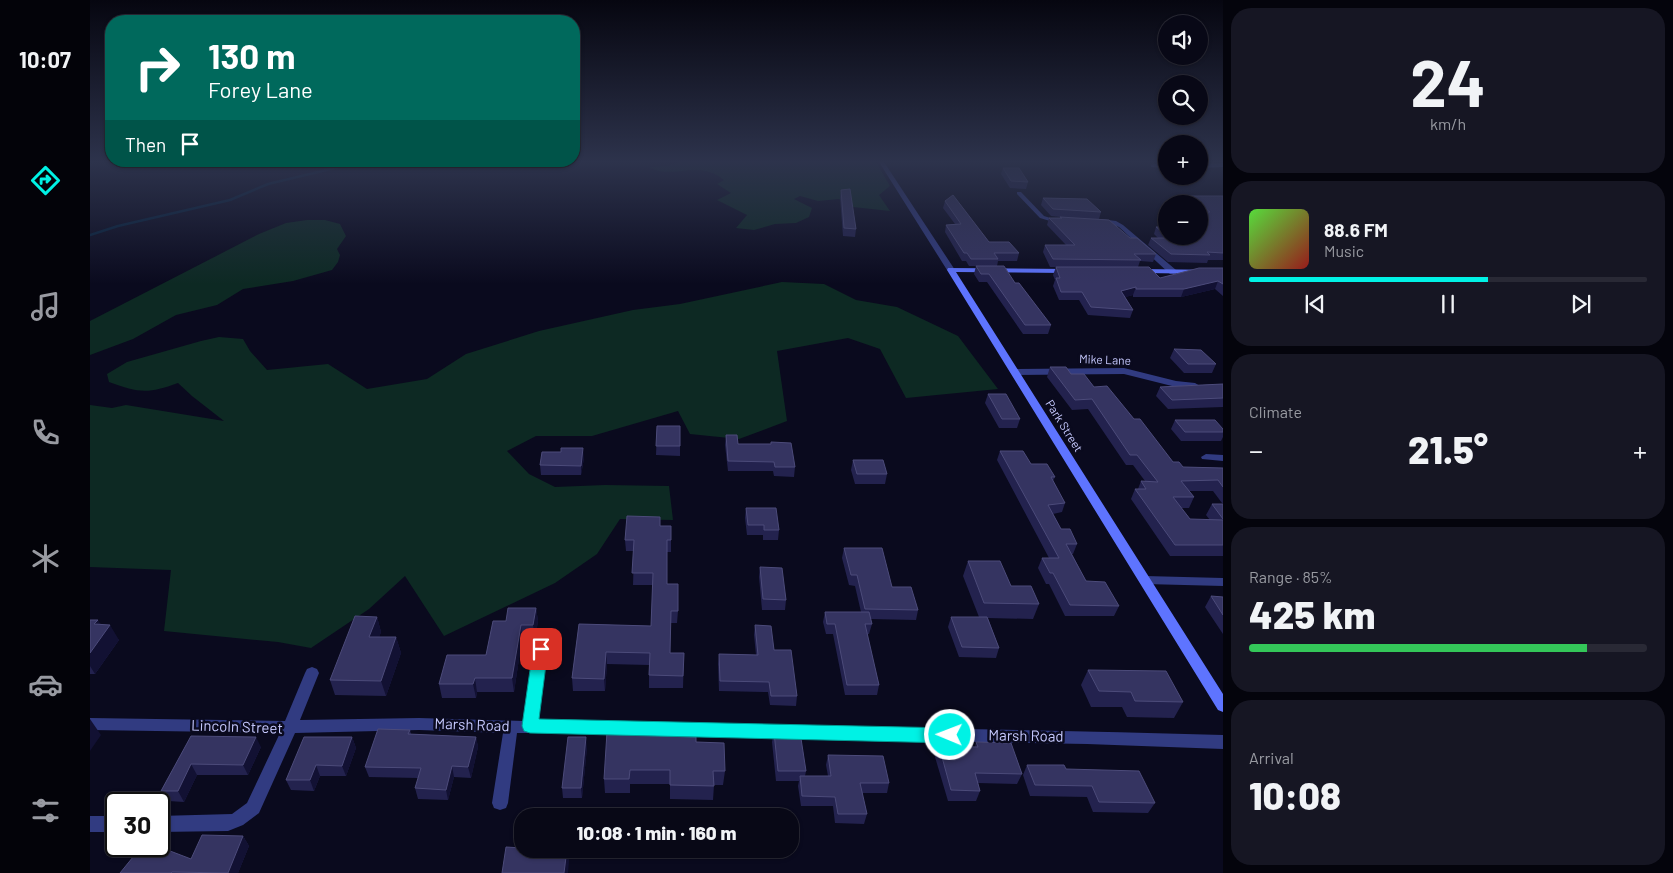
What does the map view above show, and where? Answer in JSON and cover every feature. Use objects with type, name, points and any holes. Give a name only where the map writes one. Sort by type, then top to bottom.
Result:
[{"type":"street","name":"Park Street","points":[[907,203],[1223,706]]},
{"type":"street","points":[[1028,203],[1042,217],[1049,220],[1068,222]]},
{"type":"street","points":[[1096,222],[1116,223],[1122,226],[1173,272]]},
{"type":"street","points":[[951,270],[1077,271]]},
{"type":"street","points":[[1135,271],[1223,272]]},
{"type":"street","name":"Mike Lane","points":[[1014,372],[1124,371],[1172,385],[1204,387]]},
{"type":"street","points":[[1206,458],[1223,458]]},
{"type":"street","points":[[1145,580],[1223,582]]},
{"type":"street","points":[[530,726],[541,649]]},
{"type":"street","points":[[290,727],[312,673]]},
{"type":"street","name":"Lincoln Street","points":[[90,724],[290,727],[253,808],[246,814],[228,823],[170,824]]},
{"type":"street","name":"Marsh Road","points":[[290,727],[419,724],[834,734],[1077,737],[1223,742]]},
{"type":"street","points":[[500,803],[511,727]]},
{"type":"street","points":[[90,824],[105,824]]},
{"type":"green space","points":[[722,203],[801,203],[812,208],[809,217],[796,223],[775,224],[754,230],[736,228],[747,215]]},
{"type":"green space","points":[[846,203],[884,203],[890,211],[853,207]]},
{"type":"green space","points":[[325,220],[340,224],[346,236],[337,249],[340,255],[338,262],[332,270],[293,281],[243,289],[217,305],[176,315],[133,339],[90,355],[90,321],[259,234],[286,223]]},
{"type":"green space","points":[[782,282],[824,284],[856,300],[897,307],[958,336],[998,389],[906,398],[880,349],[848,338],[777,351],[787,421],[739,439],[690,434],[678,411],[592,436],[536,436],[507,451],[529,474],[555,487],[605,485],[669,486],[673,520],[620,519],[597,554],[555,583],[444,636],[405,576],[369,609],[311,648],[278,642],[164,631],[171,570],[90,567],[90,405],[112,408],[126,405],[224,421],[178,383],[144,391],[109,382],[107,374],[127,362],[219,337],[243,339],[250,351],[267,370],[328,364],[367,389],[427,379],[466,354],[539,331],[633,310],[680,304]]},
{"type":"building","points":[[842,203],[852,203],[856,229],[844,228]]},
{"type":"building","points":[[946,203],[959,203],[989,242],[1009,242],[1019,253],[994,253],[998,259],[971,259],[967,253],[964,253],[946,225],[961,224]]},
{"type":"building","points":[[1047,203],[1091,203],[1101,212],[1053,209]]},
{"type":"building","points":[[1208,203],[1223,203],[1223,253],[1207,252],[1210,255],[1171,254],[1160,245],[1208,245],[1208,212],[1210,212],[1208,210]]},
{"type":"building","points":[[1060,217],[1109,220],[1130,238],[1137,238],[1156,254],[1134,254],[1141,260],[1053,259],[1045,245],[1075,245],[1049,218],[1062,218]]},
{"type":"building","points":[[1151,238],[1158,238],[1158,244]]},
{"type":"building","points":[[976,266],[1004,266],[1015,283],[1019,283],[1051,325],[1025,325],[989,274],[981,274]]},
{"type":"building","points":[[1056,267],[1149,267],[1160,278],[1199,268],[1223,268],[1223,284],[1218,281],[1184,289],[1136,289],[1136,287],[1121,291],[1133,310],[1091,307],[1082,292],[1061,292],[1056,278],[1060,278]]},
{"type":"building","points":[[1174,349],[1201,350],[1216,364],[1188,364]]},
{"type":"building","points":[[1050,367],[1066,367],[1071,374],[1084,374],[1094,387],[1107,386],[1134,419],[1140,419],[1173,462],[1179,462],[1183,467],[1223,468],[1223,487],[1218,480],[1181,481],[1194,497],[1173,497],[1190,519],[1223,520],[1223,545],[1175,545],[1135,489],[1146,489],[1141,481],[1158,482],[1137,455],[1130,455],[1092,399],[1075,400]]},
{"type":"building","points":[[1223,384],[1223,398],[1172,400],[1160,387]]},
{"type":"building","points":[[988,394],[1006,394],[1020,419],[1002,419]]},
{"type":"building","points":[[1175,420],[1215,420],[1223,429],[1223,432],[1185,432]]},
{"type":"building","points":[[657,426],[680,426],[680,446],[656,446]]},
{"type":"building","points":[[726,435],[737,435],[738,444],[791,443],[795,467],[775,467],[774,462],[728,461]]},
{"type":"building","points":[[561,448],[583,448],[581,466],[540,465],[542,452],[561,452]]},
{"type":"building","points":[[1000,451],[1023,451],[1031,464],[1047,464],[1055,477],[1051,477],[1065,503],[1048,505],[1061,529],[1070,529],[1077,544],[1066,544],[1086,581],[1105,582],[1119,606],[1070,605],[1053,573],[1050,573],[1042,558],[1059,558]]},
{"type":"building","points":[[853,460],[883,460],[887,474],[857,474]]},
{"type":"building","points":[[1212,504],[1223,504],[1223,519]]},
{"type":"building","points":[[746,508],[776,508],[779,530],[764,530],[764,525],[748,525]]},
{"type":"building","points":[[627,516],[660,517],[660,526],[671,526],[671,540],[667,540],[667,584],[678,584],[678,611],[671,611],[670,653],[684,653],[683,676],[649,675],[650,653],[606,652],[604,679],[572,678],[579,624],[651,626],[653,573],[632,573],[634,540],[625,540]]},
{"type":"building","points":[[844,548],[882,548],[892,587],[911,587],[918,610],[865,609],[857,575],[851,575]]},
{"type":"building","points":[[968,561],[1000,561],[1011,586],[1031,586],[1039,604],[984,603]]},
{"type":"building","points":[[760,567],[782,568],[786,600],[763,599]]},
{"type":"building","points":[[1211,596],[1223,597],[1223,615]]},
{"type":"building","points":[[508,608],[536,608],[533,625],[521,625],[512,678],[475,678],[473,684],[439,684],[447,655],[486,655],[493,621],[506,621]]},
{"type":"building","points":[[825,612],[869,612],[872,624],[865,624],[879,685],[847,685],[835,624],[827,624]]},
{"type":"building","points":[[355,616],[377,617],[369,637],[396,637],[381,681],[330,680]]},
{"type":"building","points":[[951,617],[987,617],[999,648],[962,647]]},
{"type":"building","points":[[90,620],[98,620],[94,624],[110,625],[90,653]]},
{"type":"building","points":[[755,625],[771,626],[774,650],[791,650],[797,696],[771,696],[769,682],[720,681],[719,654],[758,655]]},
{"type":"building","points":[[1088,670],[1166,671],[1183,702],[1135,701],[1131,692],[1099,691]]},
{"type":"building","points":[[378,729],[410,730],[408,734],[476,737],[468,767],[452,766],[446,790],[415,788],[421,768],[365,767]]},
{"type":"building","points":[[607,732],[631,732],[631,735],[696,737],[696,742],[724,743],[725,771],[713,771],[714,786],[670,785],[670,770],[630,770],[629,779],[604,779]]},
{"type":"building","points":[[774,732],[800,732],[806,771],[778,771]]},
{"type":"building","points":[[191,736],[256,737],[243,765],[191,764],[178,791],[161,791]]},
{"type":"building","points":[[304,737],[352,737],[342,766],[316,765],[310,780],[286,780]]},
{"type":"building","points":[[568,737],[586,737],[581,788],[562,788]]},
{"type":"building","points":[[976,742],[1011,743],[1022,774],[975,773],[980,791],[951,790],[939,746],[978,747]]},
{"type":"building","points":[[828,755],[883,756],[889,783],[860,783],[867,814],[838,814],[835,797],[802,796],[800,776],[831,776]]},
{"type":"building","points":[[1027,765],[1064,765],[1066,769],[1139,771],[1155,803],[1099,802],[1092,786],[1035,785]]},
{"type":"building","points":[[202,835],[243,836],[228,873],[120,873],[133,857],[170,857],[170,851],[191,859]]},
{"type":"building","points":[[506,847],[514,848],[514,858],[566,858],[564,873],[502,873]]},
{"type":"waterway","points":[[90,235],[118,226],[218,203]]},
{"type":"route","points":[[541,649],[530,726],[950,735]]}]
